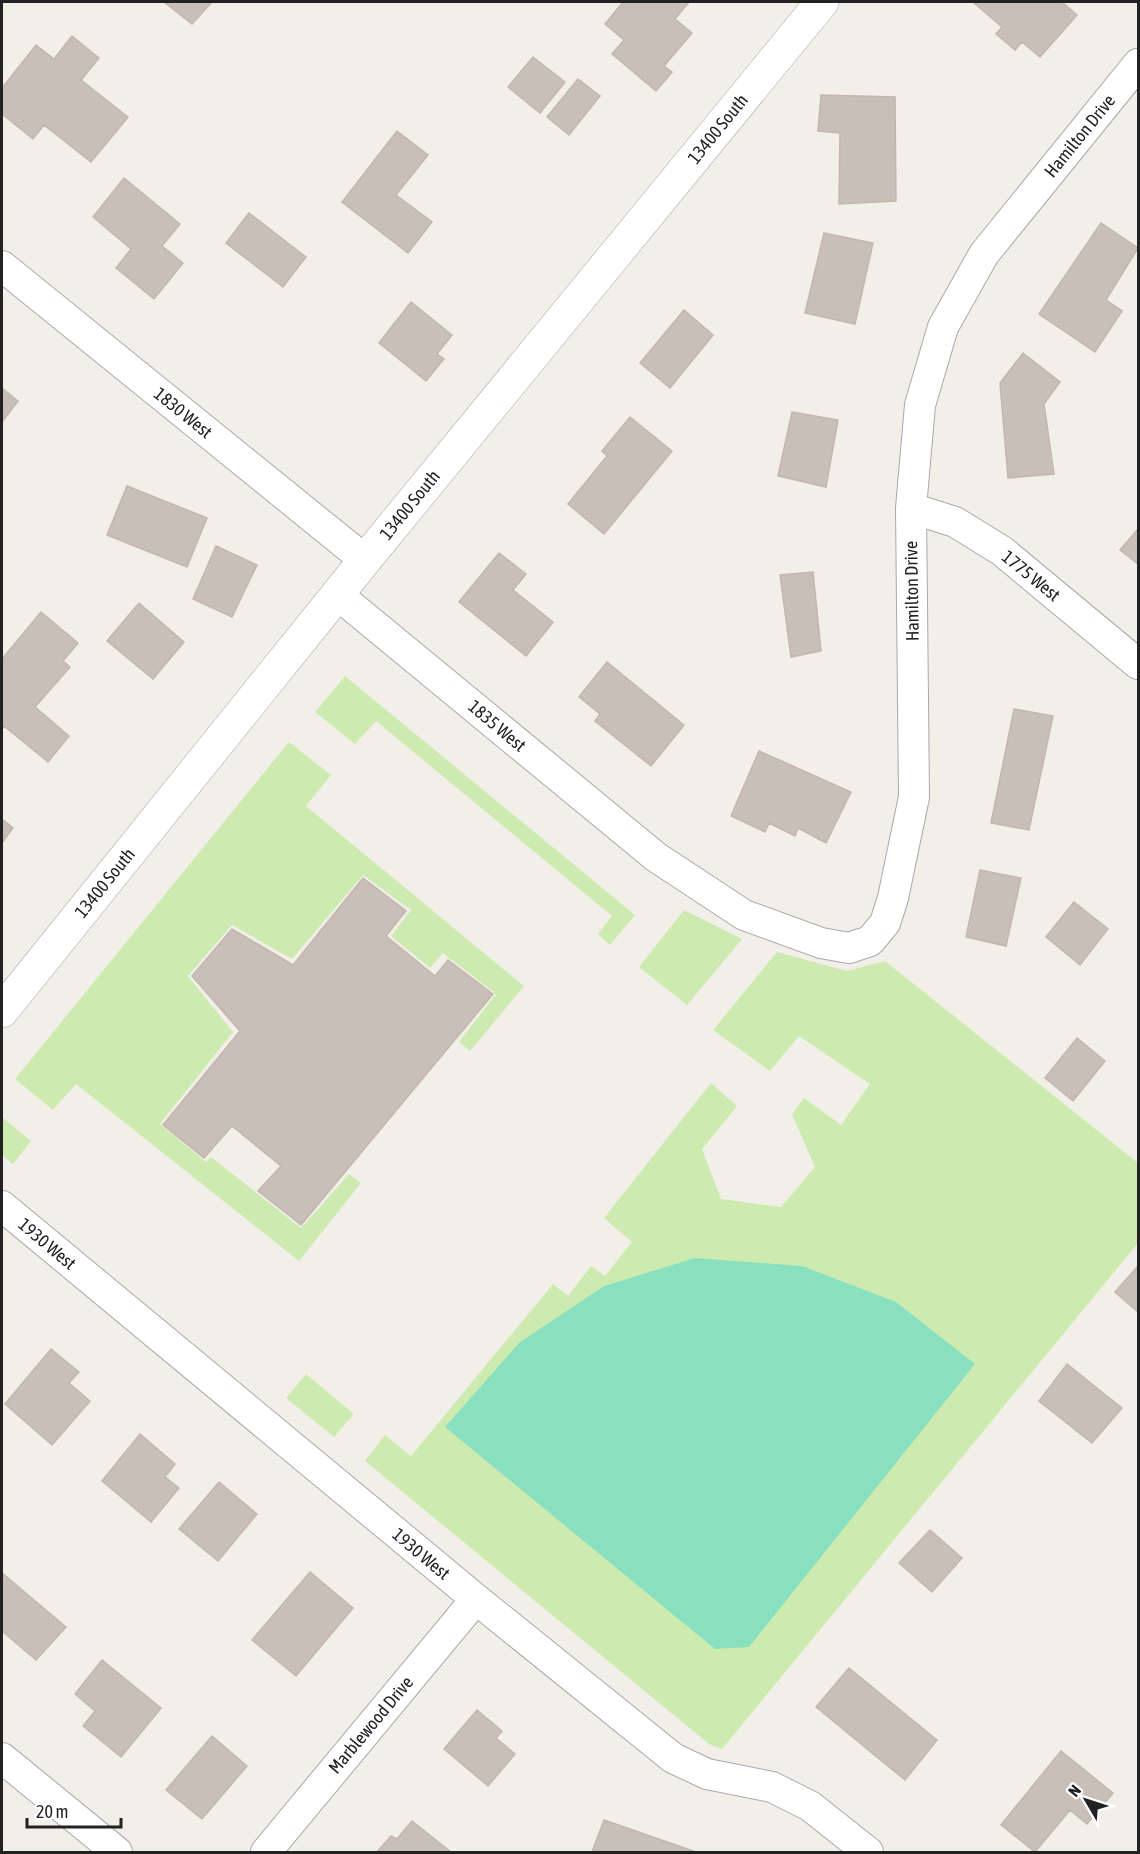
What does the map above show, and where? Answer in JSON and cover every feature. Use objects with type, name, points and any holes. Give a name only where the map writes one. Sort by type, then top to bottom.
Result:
[{"type":"street","name":"13400 South","points":[[2,1011],[365,560],[822,2]]},
{"type":"street","name":"Hamilton Drive","points":[[657,857],[744,915],[821,943],[849,948],[870,941],[885,923],[894,898],[914,797],[911,508],[920,405],[943,327],[984,254],[1138,64]]},
{"type":"street","name":"1830 West","points":[[2,266],[365,560]]},
{"type":"street","name":"1775 West","points":[[911,508],[955,522],[1002,551],[1138,664]]},
{"type":"street","name":"1835 West","points":[[338,595],[657,857]]},
{"type":"street","name":"1930 West","points":[[2,1206],[476,1599],[673,1758],[707,1774],[772,1787],[810,1806],[868,1852]]},
{"type":"street","name":"Marblewood Drive","points":[[266,1852],[476,1599]]},
{"type":"street","points":[[2,1758],[117,1852]]},
{"type":"green space","points":[[345,676],[635,915],[610,945],[598,934],[612,916],[376,721],[355,744],[315,712]]},
{"type":"green space","points":[[289,742],[331,775],[306,806],[524,986],[470,1051],[459,1042],[496,994],[443,953],[430,968],[391,936],[411,910],[363,875],[292,959],[232,925],[188,976],[233,1032],[160,1124],[206,1162],[211,1157],[301,1228],[349,1174],[361,1183],[299,1261],[76,1084],[53,1110],[15,1079]]},
{"type":"green space","points":[[684,910],[742,939],[687,1005],[639,967]]},
{"type":"green space","points":[[777,952],[847,971],[885,961],[1138,1163],[1138,1243],[722,1749],[709,1744],[365,1461],[385,1435],[411,1456],[553,1284],[568,1296],[591,1266],[605,1276],[632,1242],[604,1218],[711,1083],[737,1106],[702,1149],[721,1199],[781,1207],[815,1167],[792,1114],[804,1098],[841,1125],[870,1084],[799,1036],[770,1071],[713,1030]]},
{"type":"green space","points":[[2,1117],[31,1141],[13,1164],[2,1155]]},
{"type":"green space","points":[[695,1258],[802,1266],[896,1302],[975,1364],[749,1647],[715,1649],[445,1427],[520,1342],[604,1286]]},
{"type":"green space","points":[[306,1374],[354,1414],[334,1437],[286,1398]]},
{"type":"building","points":[[164,2],[212,2],[192,24]]},
{"type":"building","points":[[623,2],[689,2],[675,19],[692,33],[664,66],[672,72],[656,91],[612,54],[624,40],[605,24]]},
{"type":"building","points":[[973,2],[1062,2],[1077,15],[1040,57],[1022,42],[1015,50],[996,34],[1002,27]]},
{"type":"building","points":[[72,36],[99,58],[81,80],[128,117],[91,162],[44,125],[33,139],[2,114],[2,88],[36,45],[54,59]]},
{"type":"building","points":[[533,57],[565,82],[540,113],[508,87]]},
{"type":"building","points":[[578,79],[600,96],[569,135],[547,117]]},
{"type":"building","points":[[821,95],[895,97],[896,201],[839,204],[840,133],[818,131]]},
{"type":"building","points":[[397,131],[428,155],[396,195],[432,222],[408,253],[342,202]]},
{"type":"building","points":[[124,178],[180,224],[162,246],[183,263],[154,299],[116,268],[131,249],[93,217]]},
{"type":"building","points":[[249,213],[306,257],[283,287],[226,243]]},
{"type":"building","points":[[1101,223],[1138,248],[1106,300],[1122,311],[1095,352],[1039,314]]},
{"type":"building","points":[[824,233],[873,243],[855,324],[805,313]]},
{"type":"building","points":[[411,302],[452,335],[437,354],[444,359],[426,381],[379,343]]},
{"type":"building","points":[[684,310],[713,335],[670,388],[640,363]]},
{"type":"building","points":[[1023,353],[1060,382],[1044,404],[1054,474],[1008,478],[1000,383]]},
{"type":"building","points":[[2,388],[18,401],[2,422]]},
{"type":"building","points":[[792,412],[838,420],[826,487],[778,476]]},
{"type":"building","points":[[630,417],[672,451],[604,534],[568,504],[607,456],[602,451]]},
{"type":"building","points":[[127,486],[207,518],[187,567],[107,535]]},
{"type":"building","points":[[1138,529],[1138,564],[1120,550]]},
{"type":"building","points":[[216,546],[257,565],[232,617],[193,599]]},
{"type":"building","points":[[499,553],[526,574],[513,590],[553,622],[526,656],[459,602]]},
{"type":"building","points":[[813,572],[821,651],[791,657],[780,575]]},
{"type":"building","points":[[139,603],[184,642],[153,679],[107,641]]},
{"type":"building","points":[[41,612],[78,643],[63,661],[70,667],[35,707],[69,736],[48,762],[4,726],[2,729],[2,659]]},
{"type":"building","points":[[607,662],[684,725],[651,766],[595,721],[600,714],[579,697]]},
{"type":"building","points":[[1014,709],[1053,716],[1029,830],[991,823]]},
{"type":"building","points":[[759,751],[851,792],[826,843],[798,828],[795,836],[769,823],[765,832],[731,816]]},
{"type":"building","points":[[2,819],[13,828],[2,843]]},
{"type":"building","points":[[980,870],[1021,878],[1006,946],[966,937]]},
{"type":"building","points":[[363,878],[406,911],[386,936],[435,976],[448,960],[493,994],[301,1225],[258,1191],[281,1166],[232,1126],[204,1158],[163,1125],[240,1031],[192,976],[232,929],[293,965]]},
{"type":"building","points":[[1074,902],[1108,929],[1080,965],[1046,937]]},
{"type":"building","points":[[1077,1038],[1105,1061],[1073,1101],[1045,1078]]},
{"type":"building","points":[[1138,1266],[1138,1312],[1115,1292]]},
{"type":"building","points":[[51,1349],[79,1372],[69,1383],[90,1401],[52,1445],[5,1404]]},
{"type":"building","points":[[1067,1364],[1122,1408],[1092,1443],[1039,1401]]},
{"type":"building","points":[[140,1434],[175,1464],[165,1477],[179,1488],[151,1522],[102,1481]]},
{"type":"building","points":[[219,1482],[257,1514],[218,1561],[179,1529]]},
{"type":"building","points":[[930,1530],[962,1558],[932,1592],[899,1563]]},
{"type":"building","points":[[310,1572],[353,1608],[296,1676],[252,1640]]},
{"type":"building","points":[[2,1573],[66,1627],[36,1660],[2,1631]]},
{"type":"building","points":[[102,1660],[161,1708],[121,1757],[83,1726],[95,1711],[75,1694]]},
{"type":"building","points":[[849,1668],[937,1740],[905,1780],[816,1707]]},
{"type":"building","points":[[477,1710],[502,1731],[496,1738],[515,1754],[488,1786],[444,1749]]},
{"type":"building","points":[[212,1736],[247,1766],[202,1819],[166,1790]]},
{"type":"building","points":[[1061,1751],[1113,1793],[1087,1824],[1070,1810],[1035,1852],[1001,1825]]},
{"type":"building","points":[[604,1820],[696,1852],[592,1852]]},
{"type":"building","points":[[412,1821],[451,1852],[377,1852],[391,1836],[397,1839]]}]
